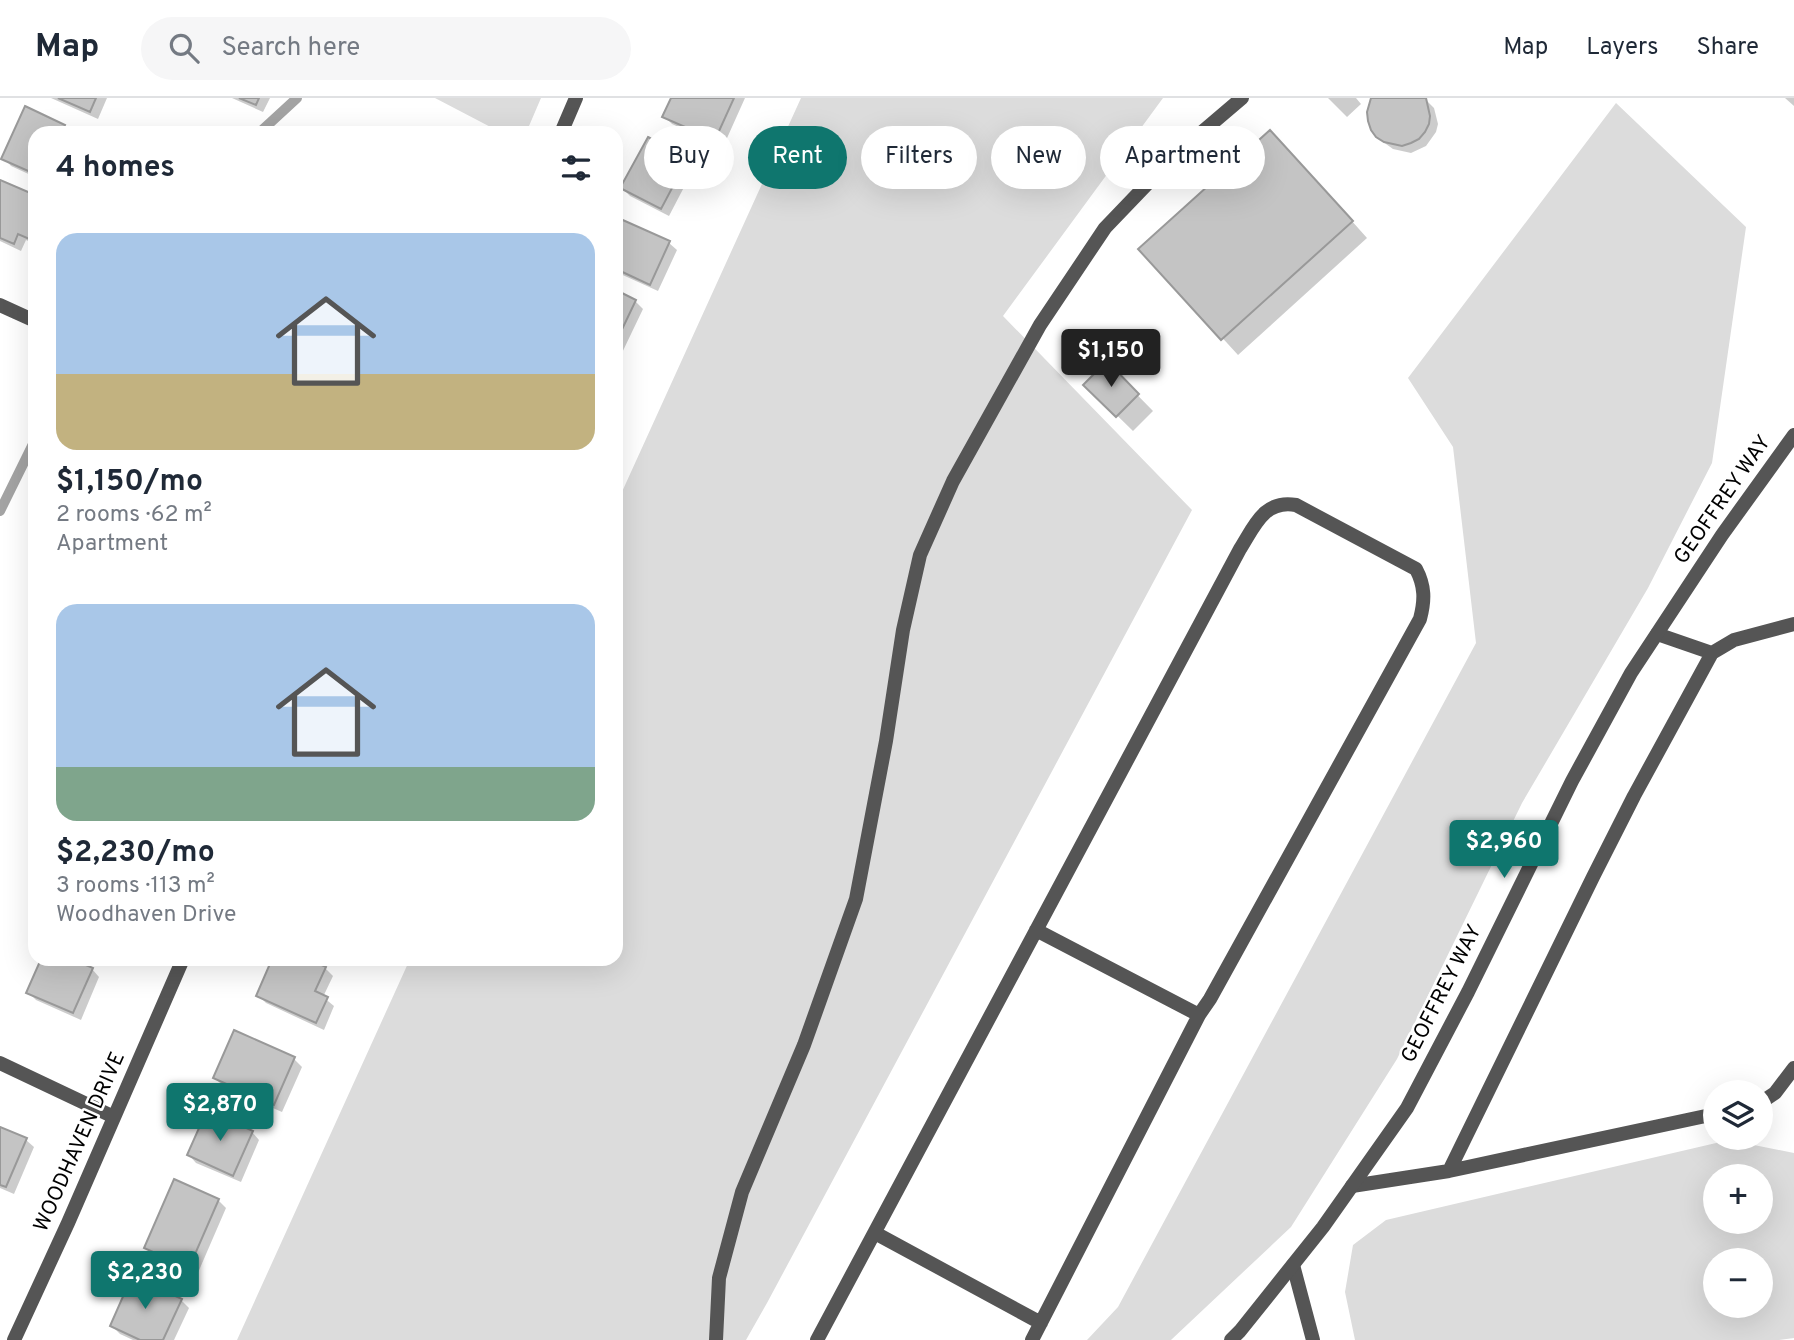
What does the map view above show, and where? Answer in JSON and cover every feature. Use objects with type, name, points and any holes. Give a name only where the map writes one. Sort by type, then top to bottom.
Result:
[{"type":"street","points":[[564,126],[576,98]]},
{"type":"street","points":[[716,1340],[719,1278],[742,1192],[804,1045],[856,899],[886,741],[902,630],[920,555],[953,481],[1040,325],[1105,228],[1175,155],[1242,98]]},
{"type":"street","points":[[0,305],[28,318]]},
{"type":"street","name":"GEOFFREY WAY","points":[[1231,1340],[1323,1227],[1407,1108],[1468,992],[1572,780],[1631,673],[1722,535],[1794,435]]},
{"type":"street","points":[[817,1340],[1240,549],[1266,511],[1277,504],[1296,505],[1416,569],[1423,587],[1424,602],[1420,618],[1199,1015],[1032,1340]]},
{"type":"street","points":[[1448,1171],[1592,877],[1712,653],[1734,640],[1794,624]]},
{"type":"street","points":[[1657,634],[1712,653]]},
{"type":"street","points":[[1036,930],[1199,1015]]},
{"type":"street","name":"WOODHAVEN DRIVE","points":[[14,1340],[180,966]]},
{"type":"street","points":[[0,1063],[114,1117]]},
{"type":"street","points":[[1773,1094],[1794,1068]]},
{"type":"street","points":[[1352,1186],[1448,1171],[1703,1117]]},
{"type":"street","points":[[875,1233],[1041,1323]]},
{"type":"street","points":[[1293,1265],[1313,1340]]},
{"type":"shaded area","points":[[435,98],[541,98],[529,126],[489,126]]},
{"type":"shaded area","points":[[801,98],[1163,98],[1142,126],[1100,126],[1100,184],[1003,316],[1192,510],[746,1340],[237,1340],[407,966],[623,966],[623,490],[760,189],[847,189],[847,126],[788,126]]},
{"type":"shaded area","points":[[1616,103],[1746,227],[1712,463],[1648,588],[1522,803],[1397,1059],[1291,1227],[1171,1340],[1087,1340],[1118,1307],[1476,643],[1453,447],[1408,378]]},
{"type":"shaded area","points":[[1703,1146],[1703,1150],[1773,1149],[1794,1153],[1794,1338],[1355,1340],[1345,1292],[1353,1245],[1386,1220]]},
{"type":"building","points":[[58,98],[96,98],[90,112]]},
{"type":"building","points":[[239,98],[259,98],[256,105]]},
{"type":"building","points":[[671,98],[734,98],[721,126],[683,126],[662,117]]},
{"type":"building","points":[[1371,98],[1426,98],[1430,116],[1425,132],[1419,139],[1402,146],[1384,142],[1376,137],[1368,121],[1367,112]]},
{"type":"building","points":[[25,106],[65,125],[28,126],[28,171],[1,159]]},
{"type":"building","points":[[1270,130],[1353,221],[1221,340],[1138,249],[1205,189],[1265,189],[1265,135]]},
{"type":"building","points":[[644,144],[644,189],[672,189],[661,209],[623,190],[623,183]]},
{"type":"building","points":[[0,180],[28,192],[28,238],[18,234],[14,244],[0,238]]},
{"type":"building","points":[[623,220],[670,241],[650,285],[623,272]]},
{"type":"building","points":[[623,294],[636,300],[623,327]]},
{"type":"building","points":[[1107,361],[1139,394],[1116,417],[1083,385]]},
{"type":"building","points":[[38,966],[93,968],[73,1013],[26,993]]},
{"type":"building","points":[[269,966],[326,967],[315,991],[328,997],[316,1023],[256,996]]},
{"type":"building","points":[[234,1030],[295,1057],[274,1105],[213,1078]]},
{"type":"building","points":[[207,1110],[253,1131],[233,1176],[187,1155]]},
{"type":"building","points":[[0,1127],[27,1138],[6,1187],[0,1185]]},
{"type":"building","points":[[174,1179],[219,1199],[189,1268],[144,1248]]},
{"type":"building","points":[[132,1276],[182,1299],[163,1340],[140,1340],[110,1326]]},
{"type":"waterway","points":[[267,126],[297,98]]},
{"type":"waterway","points":[[0,511],[28,454]]}]
